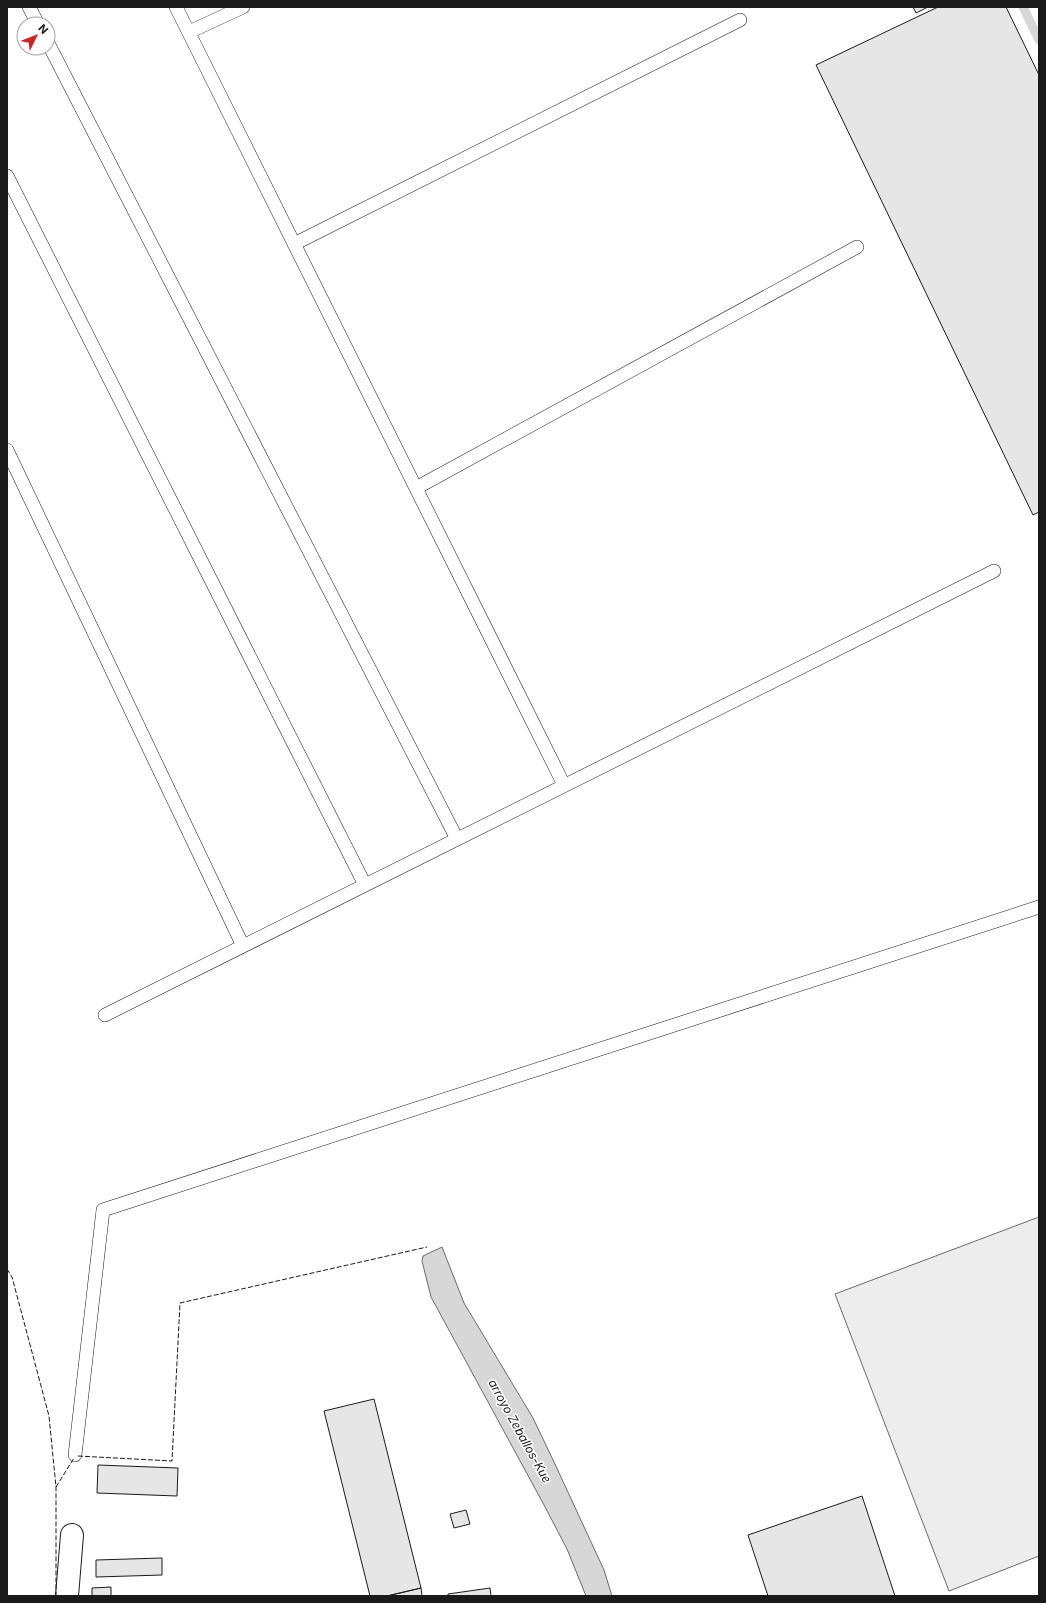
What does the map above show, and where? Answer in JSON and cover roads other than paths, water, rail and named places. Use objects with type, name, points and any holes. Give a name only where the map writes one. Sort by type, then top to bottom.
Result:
[{"type":"street","points":[[67,1596],[72,1535]]},
{"type":"lane","points":[[29,7],[34,16]]},
{"type":"lane","points":[[176,7],[564,785]]},
{"type":"lane","points":[[189,32],[243,7]]},
{"type":"lane","points":[[294,244],[740,20]]},
{"type":"lane","points":[[55,56],[457,839]]},
{"type":"lane","points":[[7,176],[365,885]]},
{"type":"lane","points":[[416,488],[857,247]]},
{"type":"lane","points":[[7,450],[243,946]]},
{"type":"lane","points":[[105,1015],[994,571]]},
{"type":"lane","points":[[75,1455],[103,1210],[1039,907]]},
{"type":"water","name":"arroyo Zeballos-Kue","points":[[442,1247],[464,1303],[533,1418],[604,1570],[612,1596],[586,1596],[567,1549],[431,1297],[422,1261],[423,1256]]},
{"type":"waterway","points":[[1023,7],[1039,40]]}]
